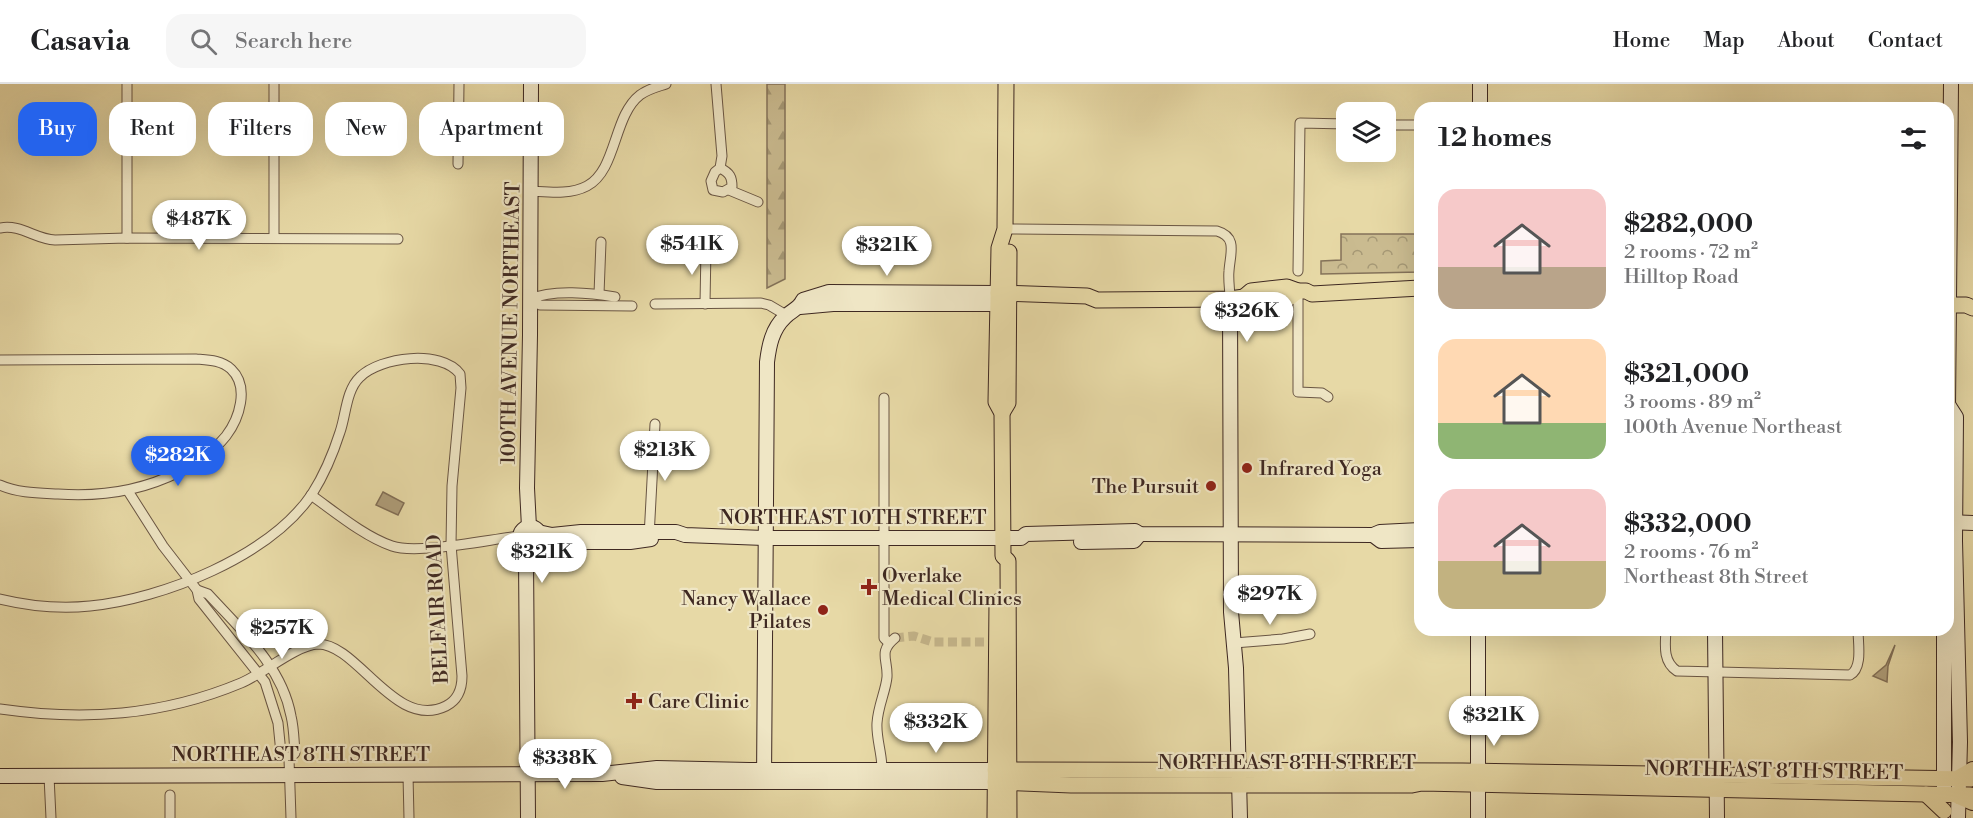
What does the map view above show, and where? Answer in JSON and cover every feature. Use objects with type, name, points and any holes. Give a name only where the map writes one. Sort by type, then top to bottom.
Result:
[{"type":"main road","name":"100TH AVENUE NORTHEAST","points":[[528,818],[526,557],[531,537],[527,488],[531,299],[531,84]]},
{"type":"main road","points":[[1006,84],[1005,231],[1009,246],[1003,299],[1008,403],[1002,413],[1003,556],[998,562],[991,642],[1002,776],[1010,818]]},
{"type":"main road","points":[[1480,84],[1480,102]]},
{"type":"main road","points":[[1951,84],[1951,102]]},
{"type":"main road","points":[[1302,291],[1311,286],[1414,279]]},
{"type":"main road","points":[[764,776],[768,347],[786,315],[800,307],[860,304],[1087,296],[1097,300],[1237,298],[1251,291],[1287,287],[1312,294],[1414,288]]},
{"type":"main road","points":[[800,307],[803,300],[828,292],[905,293],[1003,299]]},
{"type":"main road","points":[[860,304],[867,299],[895,297],[905,293]]},
{"type":"main road","points":[[1237,298],[1231,612],[1240,818]]},
{"type":"main road","points":[[1954,305],[1971,304]]},
{"type":"main road","points":[[1954,414],[1956,417],[1954,470]]},
{"type":"main road","points":[[1954,522],[1973,523]]},
{"type":"main road","name":"NORTHEAST 10TH STREET","points":[[531,537],[581,532],[649,535],[676,532],[685,535],[765,538],[1021,538],[1026,534],[1135,531],[1140,534],[1373,535],[1380,531],[1414,530]]},
{"type":"main road","name":"NORTHEAST 10TH STREET","points":[[1021,538],[1026,543],[1134,541],[1140,534]]},
{"type":"main road","name":"NORTHEAST 10TH STREET","points":[[1373,535],[1381,541],[1414,540]]},
{"type":"main road","points":[[995,818],[1002,776],[1008,561],[1003,556]]},
{"type":"main road","points":[[1926,794],[1949,816],[1962,787],[1954,575]]},
{"type":"main road","points":[[1478,636],[1478,818]]},
{"type":"main road","points":[[1715,636],[1717,818]]},
{"type":"main road","points":[[1945,636],[1962,787]]},
{"type":"main road","name":"NORTHEAST 8TH STREET","points":[[0,776],[602,774],[657,768],[731,770],[764,776],[1002,776]]},
{"type":"main road","name":"NORTHEAST 8TH STREET","points":[[602,774],[672,782],[882,769],[1002,776],[1071,784],[1239,777],[1412,785],[1478,779],[1962,787]]},
{"type":"main road","points":[[672,782],[678,774],[724,774],[731,770]]},
{"type":"main road","name":"NORTHEAST 8TH STREET","points":[[1716,783],[1926,794],[1962,787]]},
{"type":"street","points":[[127,84],[127,238]]},
{"type":"street","points":[[274,84],[274,238]]},
{"type":"street","points":[[458,164],[459,84]]},
{"type":"street","points":[[531,191],[563,192],[587,186],[594,181],[603,169],[632,104],[641,94],[666,84]]},
{"type":"street","points":[[716,84],[722,156],[720,168],[713,176],[711,186],[713,190],[723,192],[732,187],[732,179],[730,174],[720,168]]},
{"type":"street","points":[[1298,271],[1299,123],[1336,124]]},
{"type":"street","points":[[1396,125],[1414,125]]},
{"type":"street","points":[[729,190],[758,202]]},
{"type":"street","points":[[0,228],[18,228],[46,239],[398,239]]},
{"type":"street","points":[[1005,231],[1223,232],[1231,241],[1229,269],[1237,298]]},
{"type":"street","points":[[599,294],[601,242]]},
{"type":"street","points":[[705,304],[706,248]]},
{"type":"street","points":[[1302,291],[1298,392],[1322,393],[1328,397]]},
{"type":"street","points":[[615,297],[599,294],[541,294],[531,299],[540,305],[632,306]]},
{"type":"street","points":[[655,304],[761,303],[786,315]]},
{"type":"street","name":"BELFAIR ROAD","points":[[0,709],[53,715],[127,713],[183,703],[243,682],[304,647],[319,644],[344,654],[384,690],[406,704],[430,710],[441,709],[449,705],[460,692],[462,676],[451,545],[452,486],[461,388],[460,374],[448,363],[420,359],[393,361],[370,369],[358,378],[353,387],[329,463],[311,495]]},
{"type":"street","points":[[0,360],[215,361],[232,370],[241,388],[239,412],[225,437],[205,456],[179,472],[128,491],[93,495],[38,494],[9,489],[0,485]]},
{"type":"street","points":[[882,769],[877,720],[886,680],[884,656],[892,641],[884,638],[884,398]]},
{"type":"street","points":[[649,535],[655,424]]},
{"type":"street","points":[[128,491],[150,528],[197,590],[200,599],[265,682],[278,723],[281,753],[289,759]]},
{"type":"street","points":[[0,599],[30,605],[88,607],[136,598],[189,581],[249,552],[277,531],[311,495],[379,541],[394,547],[406,549],[531,537]]},
{"type":"street","points":[[197,590],[208,594],[263,655],[278,678],[291,715],[295,753],[289,759],[291,818]]},
{"type":"street","points":[[1234,643],[1310,634]]},
{"type":"street","points":[[1666,636],[1665,653],[1669,666],[1677,671],[1850,675],[1855,672],[1857,666],[1858,636]]},
{"type":"street","points":[[408,775],[409,818]]},
{"type":"street","points":[[50,776],[51,818]]},
{"type":"street","points":[[170,795],[170,818]]},
{"type":"green space","points":[[767,84],[785,84],[785,279],[767,288]]},
{"type":"green space","points":[[1341,234],[1414,234],[1414,272],[1321,274],[1321,261],[1341,260]]},
{"type":"shaded area","points":[[383,492],[404,503],[398,515],[376,505]]},
{"type":"shaded area","points":[[1895,645],[1888,666],[1887,682],[1873,676],[1886,665]]},
{"type":"tunnel","points":[[895,638],[914,636],[933,642],[985,642]]},
{"type":"place","name":"Infrared Yoga","points":[[1247,468]]},
{"type":"place","name":"The Pursuit","points":[[1211,486]]},
{"type":"place","name":"Overlake Medical Clinics","points":[[869,587]]},
{"type":"place","name":"Nancy Wallace Pilates","points":[[823,610]]},
{"type":"place","name":"Care Clinic","points":[[634,701]]}]
